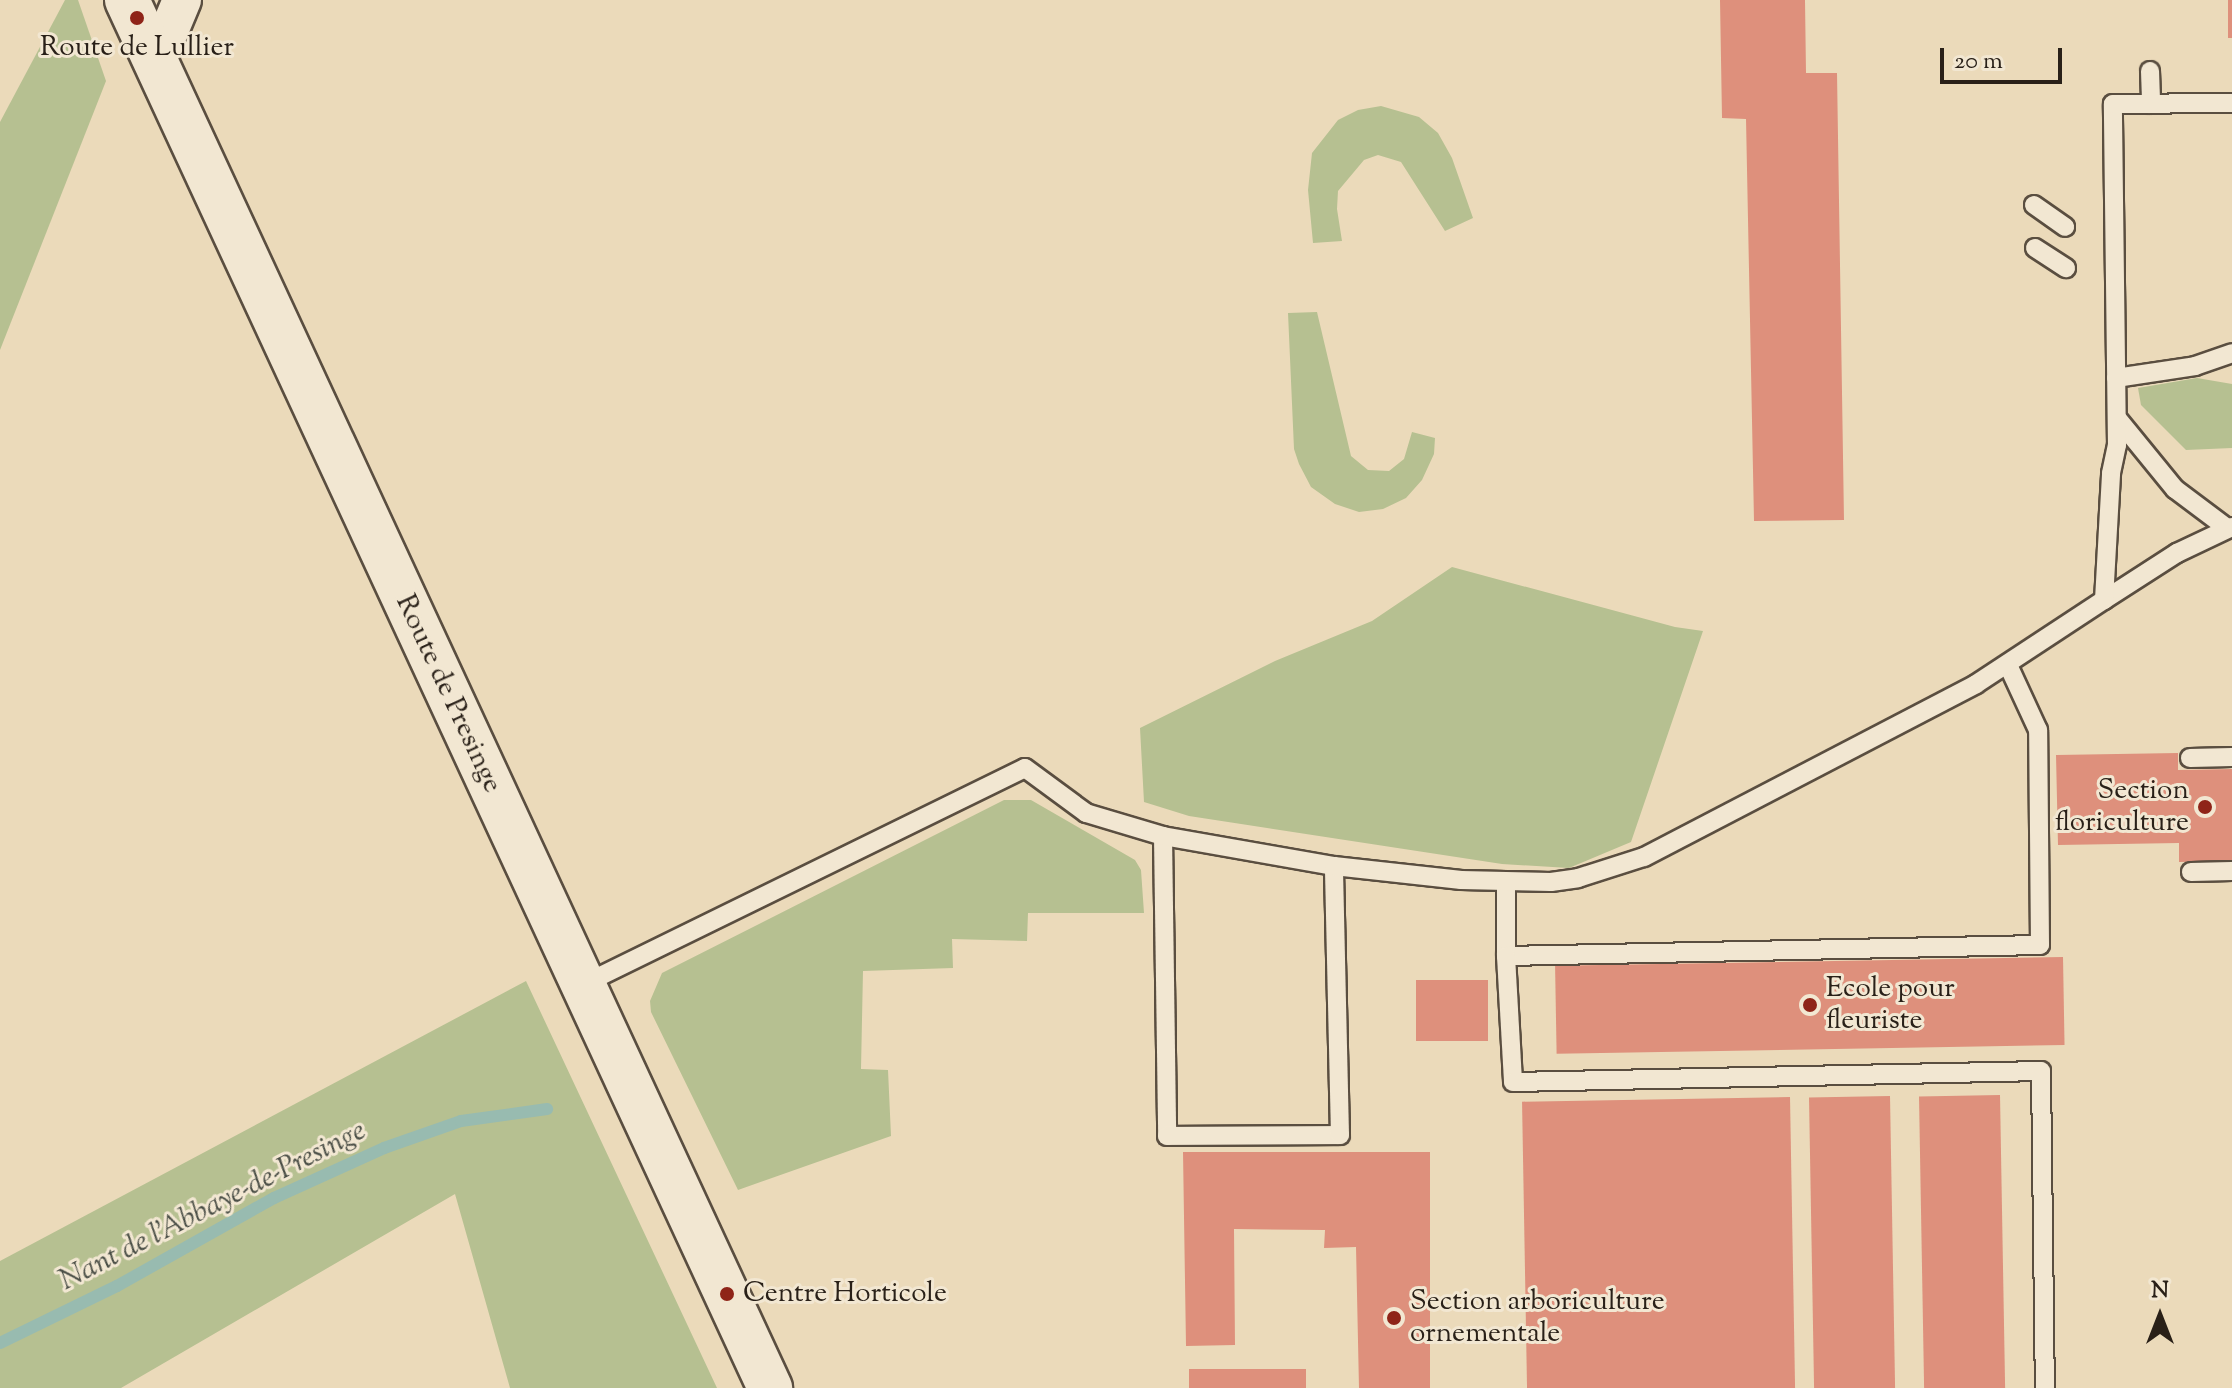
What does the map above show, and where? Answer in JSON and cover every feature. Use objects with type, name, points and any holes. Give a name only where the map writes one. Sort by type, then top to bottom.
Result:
[{"type":"street","name":"Route de Presinge","points":[[127,0],[770,1388]]},
{"type":"street","points":[[157,60],[182,0]]},
{"type":"lane","points":[[2150,71],[2151,104]]},
{"type":"lane","points":[[2104,600],[2117,418],[2113,104],[2232,103]]},
{"type":"lane","points":[[2034,205],[2065,227]]},
{"type":"lane","points":[[2035,248],[2066,268]]},
{"type":"lane","points":[[2116,378],[2195,366],[2232,353]]},
{"type":"lane","points":[[581,985],[1025,768],[1086,813],[1163,836],[1334,866],[1506,882],[1578,878],[1644,857],[2008,665],[2177,553],[2229,528],[2175,489],[2117,418]]},
{"type":"lane","points":[[1506,956],[2040,945],[2038,730],[2008,665]]},
{"type":"lane","points":[[2190,758],[2232,757]]},
{"type":"lane","points":[[1163,836],[1167,1136],[1340,1135],[1334,866]]},
{"type":"lane","points":[[2191,872],[2232,871]]},
{"type":"lane","points":[[1506,882],[1506,956],[1513,1082],[2041,1071],[2045,1388]]},
{"type":"green space","points":[[65,0],[78,0],[106,81],[0,350],[0,122]]},
{"type":"green space","points":[[1381,106],[1419,117],[1438,133],[1452,158],[1473,218],[1445,231],[1401,162],[1378,155],[1364,160],[1338,191],[1337,209],[1342,241],[1313,243],[1308,190],[1312,153],[1338,120],[1358,110]]},
{"type":"green space","points":[[1317,312],[1351,456],[1368,470],[1389,471],[1404,459],[1412,432],[1435,438],[1434,454],[1422,480],[1406,498],[1383,509],[1359,512],[1335,504],[1311,487],[1299,464],[1294,449],[1288,313]]},
{"type":"green space","points":[[2197,378],[2232,384],[2232,448],[2186,450],[2141,405],[2138,388]]},
{"type":"green space","points":[[1452,567],[1675,627],[1703,631],[1631,842],[1569,868],[1502,864],[1189,816],[1144,802],[1140,728],[1275,661],[1372,621]]},
{"type":"green space","points":[[1004,800],[1031,800],[1135,860],[1141,870],[1144,913],[1028,913],[1027,941],[952,939],[953,968],[863,971],[861,1069],[888,1070],[891,1136],[738,1190],[651,1012],[650,1001],[662,973]]},
{"type":"green space","points":[[526,981],[717,1388],[510,1388],[455,1194],[121,1388],[0,1388],[0,1261]]},
{"type":"building","points":[[1720,0],[1805,0],[1806,73],[1837,73],[1844,520],[1754,521],[1746,119],[1722,118]]},
{"type":"building","points":[[2228,0],[2232,0],[2232,38],[2228,38]]},
{"type":"building","points":[[2178,753],[2178,770],[2232,769],[2232,861],[2179,862],[2179,843],[2058,845],[2056,755]]},
{"type":"building","name":"Ecole pour fleuriste","points":[[2063,957],[2065,1045],[1557,1054],[1555,966]]},
{"type":"building","points":[[1416,980],[1488,980],[1488,1041],[1416,1041]]},
{"type":"building","points":[[2000,1095],[2005,1388],[1924,1388],[1919,1096]]},
{"type":"building","points":[[1890,1096],[1895,1388],[1814,1388],[1809,1097]]},
{"type":"building","points":[[1790,1097],[1795,1388],[1527,1388],[1522,1102]]},
{"type":"building","name":"Section arboriculture ornementale","points":[[1183,1152],[1430,1152],[1430,1388],[1359,1388],[1356,1247],[1324,1248],[1325,1230],[1234,1229],[1235,1345],[1186,1346]]},
{"type":"building","points":[[1189,1369],[1306,1369],[1306,1388],[1189,1388]]},
{"type":"waterway","name":"Nant de l'Abbaye-de-Presinge","points":[[0,1343],[117,1286],[274,1198],[384,1148],[461,1121],[547,1109]]},
{"type":"place","name":"Route de Lullier","points":[[137,18]]},
{"type":"place","name":"Section floriculture","points":[[2205,807]]},
{"type":"place","name":"Ecole pour fleuriste","points":[[1810,1005]]},
{"type":"place","name":"Centre Horticole","points":[[727,1294]]},
{"type":"place","name":"Section arboriculture ornementale","points":[[1394,1318]]}]
